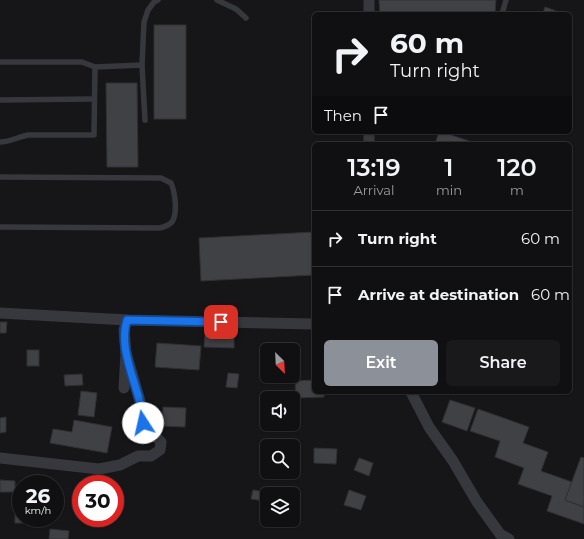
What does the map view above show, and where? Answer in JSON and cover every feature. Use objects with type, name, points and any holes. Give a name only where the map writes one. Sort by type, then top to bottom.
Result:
[{"type":"street","points":[[370,0],[370,12]]},
{"type":"street","points":[[0,313],[127,320],[312,324]]},
{"type":"street","points":[[124,388],[126,353],[124,330],[127,320]]},
{"type":"street","points":[[0,458],[99,469],[120,466],[138,456],[151,456],[160,450],[161,442],[143,423],[140,401],[126,353]]},
{"type":"street","points":[[412,394],[429,427],[453,461],[476,502],[500,534],[509,539]]},
{"type":"lane","points":[[145,120],[142,65],[144,22],[148,10],[154,2],[158,0]]},
{"type":"lane","points":[[217,0],[236,9],[246,18]]},
{"type":"lane","points":[[503,12],[506,0]]},
{"type":"lane","points":[[0,62],[82,62],[95,67],[142,65]]},
{"type":"lane","points":[[0,142],[6,142],[18,136],[28,135],[94,135],[95,67]]},
{"type":"lane","points":[[0,100],[94,99]]},
{"type":"lane","points":[[0,177],[161,178],[170,183],[174,191],[175,215],[167,226],[160,228],[0,226]]},
{"type":"building","points":[[379,0],[496,0],[495,12],[380,12]]},
{"type":"building","points":[[545,7],[559,12],[544,12]]},
{"type":"building","points":[[154,25],[186,25],[186,119],[154,119]]},
{"type":"building","points":[[106,83],[137,83],[138,167],[107,167]]},
{"type":"building","points":[[438,134],[448,134],[472,142],[436,142]]},
{"type":"building","points":[[312,232],[312,275],[201,281],[199,238]]},
{"type":"building","points":[[0,322],[7,322],[6,333],[0,333]]},
{"type":"building","points":[[205,334],[234,335],[234,348],[204,347]]},
{"type":"building","points":[[157,343],[201,346],[199,370],[155,367]]},
{"type":"building","points":[[27,350],[39,350],[39,366],[27,366]]},
{"type":"building","points":[[228,373],[239,374],[237,388],[226,387]]},
{"type":"building","points":[[82,374],[83,385],[65,386],[64,375]]},
{"type":"building","points":[[312,380],[312,394],[324,394],[324,397],[300,398],[300,391],[296,391],[295,383],[300,383],[300,381]]},
{"type":"building","points":[[81,391],[97,393],[94,417],[78,415]]},
{"type":"building","points":[[450,400],[475,408],[467,431],[442,422]]},
{"type":"building","points":[[163,407],[186,408],[185,427],[162,426]]},
{"type":"building","points":[[478,409],[529,427],[523,443],[548,452],[541,471],[572,482],[565,500],[584,507],[584,524],[547,511],[552,496],[518,484],[524,468],[495,457],[500,441],[470,431]]},
{"type":"building","points":[[6,417],[6,432],[0,433],[0,418]]},
{"type":"building","points":[[74,420],[112,427],[107,453],[50,443],[53,429],[72,432]]},
{"type":"building","points":[[314,448],[337,449],[336,464],[314,463]]},
{"type":"building","points":[[581,457],[584,458],[584,507],[565,500]]},
{"type":"building","points":[[359,458],[373,463],[369,476],[354,470]]},
{"type":"building","points":[[0,480],[12,481],[12,492],[0,492]]},
{"type":"building","points":[[253,490],[260,491],[260,500],[251,499]]},
{"type":"building","points":[[349,490],[366,496],[361,510],[344,505]]},
{"type":"building","points":[[50,529],[69,531],[68,539],[49,539]]},
{"type":"route","points":[[143,423],[140,401],[126,353],[124,330],[127,320],[221,322]]}]
